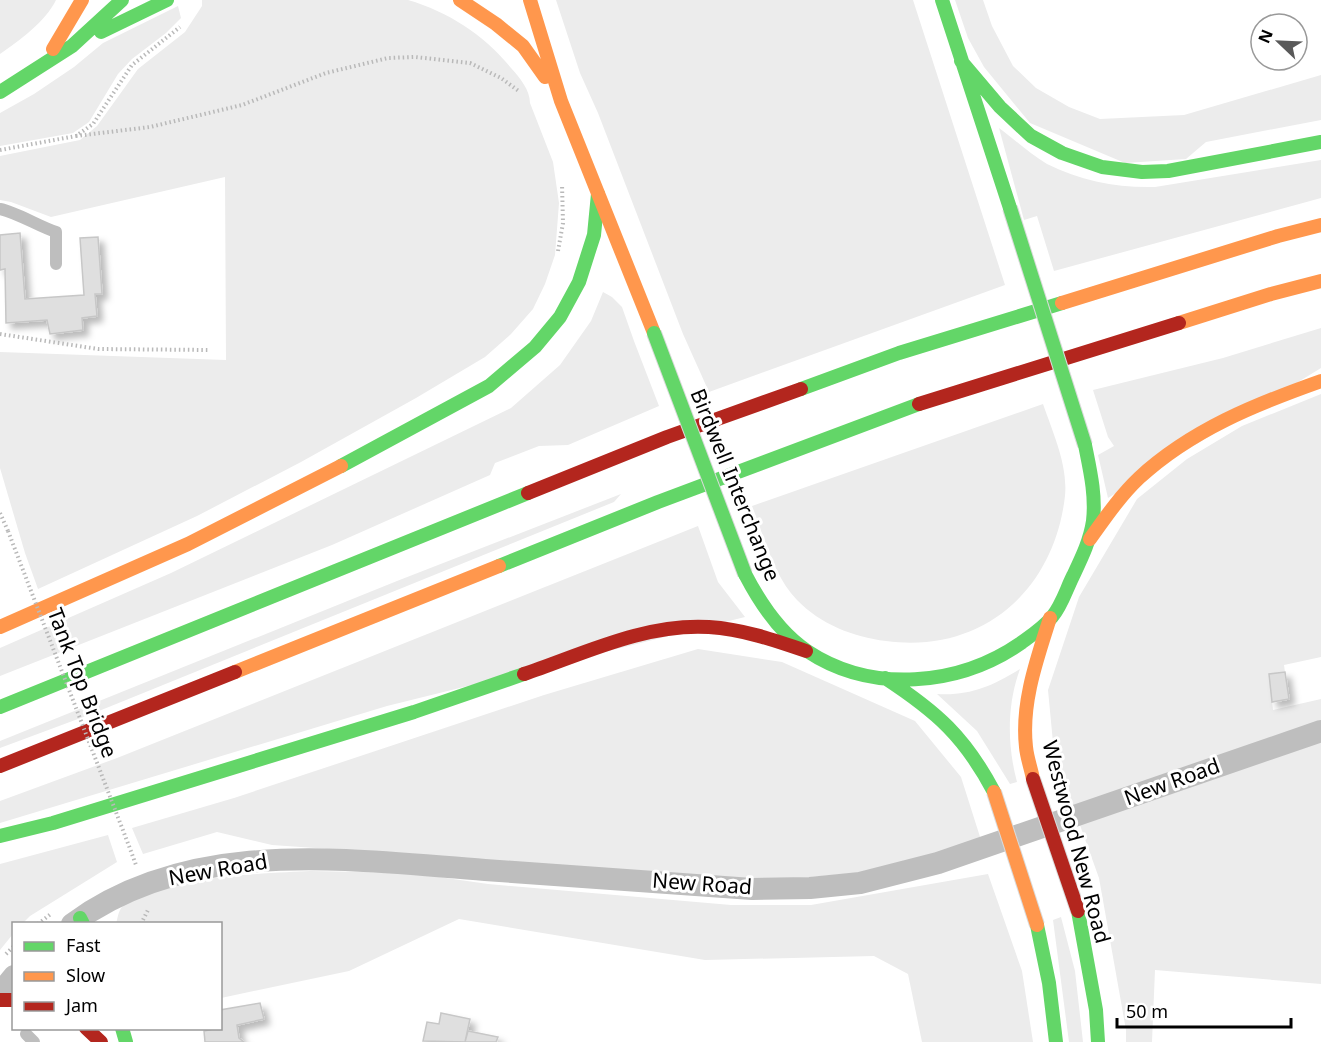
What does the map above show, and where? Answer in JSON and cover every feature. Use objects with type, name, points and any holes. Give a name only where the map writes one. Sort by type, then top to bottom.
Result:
[{"type":"main road","points":[[44,64],[82,0]]},
{"type":"main road","points":[[72,46],[122,0]]},
{"type":"main road","points":[[0,92],[72,46],[167,0]]},
{"type":"main road","points":[[459,0],[496,24],[523,46],[561,101]]},
{"type":"main road","name":"Birdwell Interchange","points":[[530,0],[561,101],[654,333],[745,574],[764,607],[806,651],[845,669],[885,678],[929,678],[978,667],[1011,648],[1050,618],[1090,539],[1094,519],[1085,445],[942,0]]},
{"type":"main road","points":[[961,62],[1000,107],[1031,136],[1062,153],[1102,167],[1142,172],[1168,171],[1321,142]]},
{"type":"main road","points":[[0,627],[188,544],[277,500],[489,386],[520,363],[558,322],[568,306],[584,268],[593,237],[598,194]]},
{"type":"main road","points":[[0,707],[667,437],[899,353],[1278,236],[1321,225]]},
{"type":"main road","points":[[0,766],[658,502],[908,408],[1271,294],[1321,281]]},
{"type":"main road","points":[[1090,539],[1139,478],[1172,452],[1228,418],[1321,381]]},
{"type":"main road","name":"Westwood New Road","points":[[1050,618],[1029,695],[1026,724],[1027,748],[1033,779],[1078,911],[1096,1010],[1098,1042]]},
{"type":"main road","points":[[0,836],[53,823],[414,712],[645,632],[673,627],[720,627],[769,637],[806,651]]},
{"type":"main road","points":[[885,678],[937,714],[954,731],[970,748],[994,792],[1037,925],[1054,1012],[1056,1042]]},
{"type":"main road","points":[[87,1030],[101,1042]]},
{"type":"street","name":"New Road","points":[[78,922],[109,900],[138,887],[191,871],[257,861],[308,858],[752,889],[810,888],[860,883],[938,863],[1321,731]]},
{"type":"street","points":[[0,993],[12,978]]},
{"type":"lane","points":[[0,209],[56,232],[56,264]]},
{"type":"path","points":[[76,136],[93,124],[132,64],[182,25]]},
{"type":"path","points":[[0,150],[76,136],[150,127],[242,105],[326,73],[388,58],[415,57],[470,63],[501,78],[525,96]]},
{"type":"path","points":[[562,180],[563,223],[557,259],[584,268]]},
{"type":"path","points":[[0,334],[98,348],[209,350]]},
{"type":"path","name":"Tank Top Bridge","points":[[0,513],[129,846]]},
{"type":"shaded area","points":[[0,0],[56,0],[39,23],[0,54]]},
{"type":"shaded area","points":[[202,0],[408,0],[438,11],[465,26],[501,56],[524,84],[528,93],[553,162],[559,203],[555,255],[533,309],[511,334],[485,357],[301,462],[197,516],[38,589],[0,468],[0,352],[226,360],[225,177],[51,217],[0,200],[0,156],[80,140],[97,126],[138,69],[185,32],[202,6]]},
{"type":"shaded area","points":[[556,0],[913,0],[1005,285],[709,392],[683,334],[598,113],[580,73]]},
{"type":"shaded area","points":[[955,0],[983,0],[992,26],[1013,66],[1036,88],[1069,107],[1100,119],[1184,115],[1321,75],[1321,120],[1206,142],[1186,159],[1125,163],[1030,123],[984,67],[968,38]]},
{"type":"shaded area","points":[[178,6],[181,18],[166,33],[132,59],[118,74],[89,122],[73,133],[0,146],[0,113],[34,94],[74,67],[103,43]]},
{"type":"shaded area","points":[[999,128],[1041,160],[1060,170],[1086,179],[1127,186],[1155,187],[1321,160],[1321,198],[1054,271],[1037,216],[1024,220]]},
{"type":"shaded area","points":[[603,292],[622,307],[659,406],[568,445],[539,446],[495,463],[490,475],[332,545],[0,676],[0,648],[171,573],[511,408],[560,365],[591,321]]},
{"type":"shaded area","points":[[1321,328],[1321,368],[1108,498],[1098,455],[1114,446],[1108,437],[1093,390],[1223,358]]},
{"type":"shaded area","points":[[1321,394],[1321,657],[1284,665],[1285,672],[1269,675],[1273,710],[1321,699],[1321,984],[1155,970],[1152,1042],[1126,1042],[1126,1030],[1099,878],[1054,753],[1048,690],[1079,597],[1137,499],[1187,459],[1242,426]]},
{"type":"shaded area","points":[[1043,404],[1062,461],[1065,496],[1058,530],[1046,561],[1029,587],[1007,609],[982,626],[953,637],[921,642],[886,641],[849,633],[838,628],[816,616],[789,591],[770,556],[752,506]]},
{"type":"shaded area","points":[[621,494],[614,502],[94,713],[0,748],[0,741],[397,581]]},
{"type":"shaded area","points":[[698,526],[718,582],[745,617],[387,706],[0,823],[0,801],[117,758]]},
{"type":"shaded area","points":[[698,649],[782,662],[915,721],[961,777],[981,840],[878,871],[776,880],[272,845],[217,832],[143,854],[132,828],[234,798],[544,695]]},
{"type":"shaded area","points":[[1020,669],[1013,696],[1010,725],[1011,754],[1017,782],[1010,784],[977,731],[937,694],[980,689]]},
{"type":"shaded area","points":[[108,835],[117,862],[24,922],[12,922],[12,935],[0,950],[0,864]]},
{"type":"shaded area","points":[[310,871],[411,873],[488,884],[731,905],[811,905],[988,874],[1022,971],[1033,1042],[922,1042],[908,974],[874,956],[705,960],[459,919],[349,971],[222,998],[222,922],[117,922],[120,910],[133,899],[153,890],[209,879]]},
{"type":"shaded area","points":[[1061,917],[1075,971],[1083,1042],[1069,1042],[1053,920]]},
{"type":"building","points":[[20,233],[25,299],[84,295],[80,238],[98,237],[102,294],[95,294],[97,316],[82,318],[83,330],[50,334],[47,320],[6,323],[5,269],[0,270],[0,235]]},
{"type":"building","points":[[1285,672],[1289,699],[1272,702],[1269,674]]},
{"type":"building","points":[[260,1003],[264,1019],[237,1025],[239,1038],[244,1042],[205,1042],[204,1031],[222,1030],[222,1010]]},
{"type":"building","points":[[441,1013],[470,1019],[465,1042],[423,1041],[427,1022],[439,1024]]},
{"type":"building","points":[[468,1031],[498,1037],[496,1042],[465,1042]]},
{"type":"traffic: fast","points":[[0,92],[72,46],[122,0]]},
{"type":"traffic: fast","points":[[101,32],[167,0]]},
{"type":"traffic: fast","points":[[942,0],[1010,208]]},
{"type":"traffic: fast","points":[[961,61],[1000,107],[1031,136],[1062,153],[1102,167],[1142,172],[1168,171],[1321,142]]},
{"type":"traffic: fast","points":[[341,466],[489,386],[535,347],[560,317],[579,282],[594,235],[598,194]]},
{"type":"traffic: fast","points":[[1010,208],[1085,445]]},
{"type":"traffic: fast","points":[[801,389],[899,353],[1062,303]]},
{"type":"traffic: fast","points":[[654,333],[745,574]]},
{"type":"traffic: fast","points":[[499,566],[658,502],[919,404]]},
{"type":"traffic: fast","points":[[745,574],[757,596],[779,626],[797,644],[832,665],[859,674],[887,679],[943,676],[971,668],[997,657],[1042,628],[1061,602],[1085,550],[1093,521],[1093,492],[1085,445]]},
{"type":"traffic: fast","points":[[0,707],[528,493]]},
{"type":"traffic: fast","points":[[0,836],[53,823],[414,712],[524,674]]},
{"type":"traffic: fast","points":[[885,678],[920,702],[948,727],[972,756],[994,792]]},
{"type":"traffic: fast","points":[[1078,911],[1096,1010],[1098,1042]]},
{"type":"traffic: fast","points":[[80,918],[82,922]]},
{"type":"traffic: fast","points":[[1037,925],[1049,983],[1056,1042]]},
{"type":"traffic: fast","points":[[123,1030],[126,1042]]},
{"type":"traffic: slow","points":[[53,49],[82,0]]},
{"type":"traffic: slow","points":[[460,0],[496,24],[523,46],[545,77]]},
{"type":"traffic: slow","points":[[530,0],[561,101],[654,333]]},
{"type":"traffic: slow","points":[[1062,303],[1278,236],[1321,225]]},
{"type":"traffic: slow","points":[[1179,323],[1321,281]]},
{"type":"traffic: slow","points":[[1090,539],[1132,485],[1180,446],[1225,420],[1321,381]]},
{"type":"traffic: slow","points":[[0,627],[188,544],[341,466]]},
{"type":"traffic: slow","points":[[235,672],[499,566]]},
{"type":"traffic: slow","points":[[1033,779],[1026,747],[1026,714],[1031,681],[1050,618]]},
{"type":"traffic: slow","points":[[994,792],[1037,925]]},
{"type":"traffic: jam","points":[[919,404],[1179,323]]},
{"type":"traffic: jam","points":[[528,493],[667,437],[801,389]]},
{"type":"traffic: jam","points":[[524,674],[638,635],[685,627],[734,630],[806,651]]},
{"type":"traffic: jam","points":[[0,766],[235,672]]},
{"type":"traffic: jam","points":[[1033,779],[1078,911]]},
{"type":"traffic: jam","points":[[0,1000],[12,1000]]},
{"type":"traffic: jam","points":[[88,1030],[101,1042]]}]
